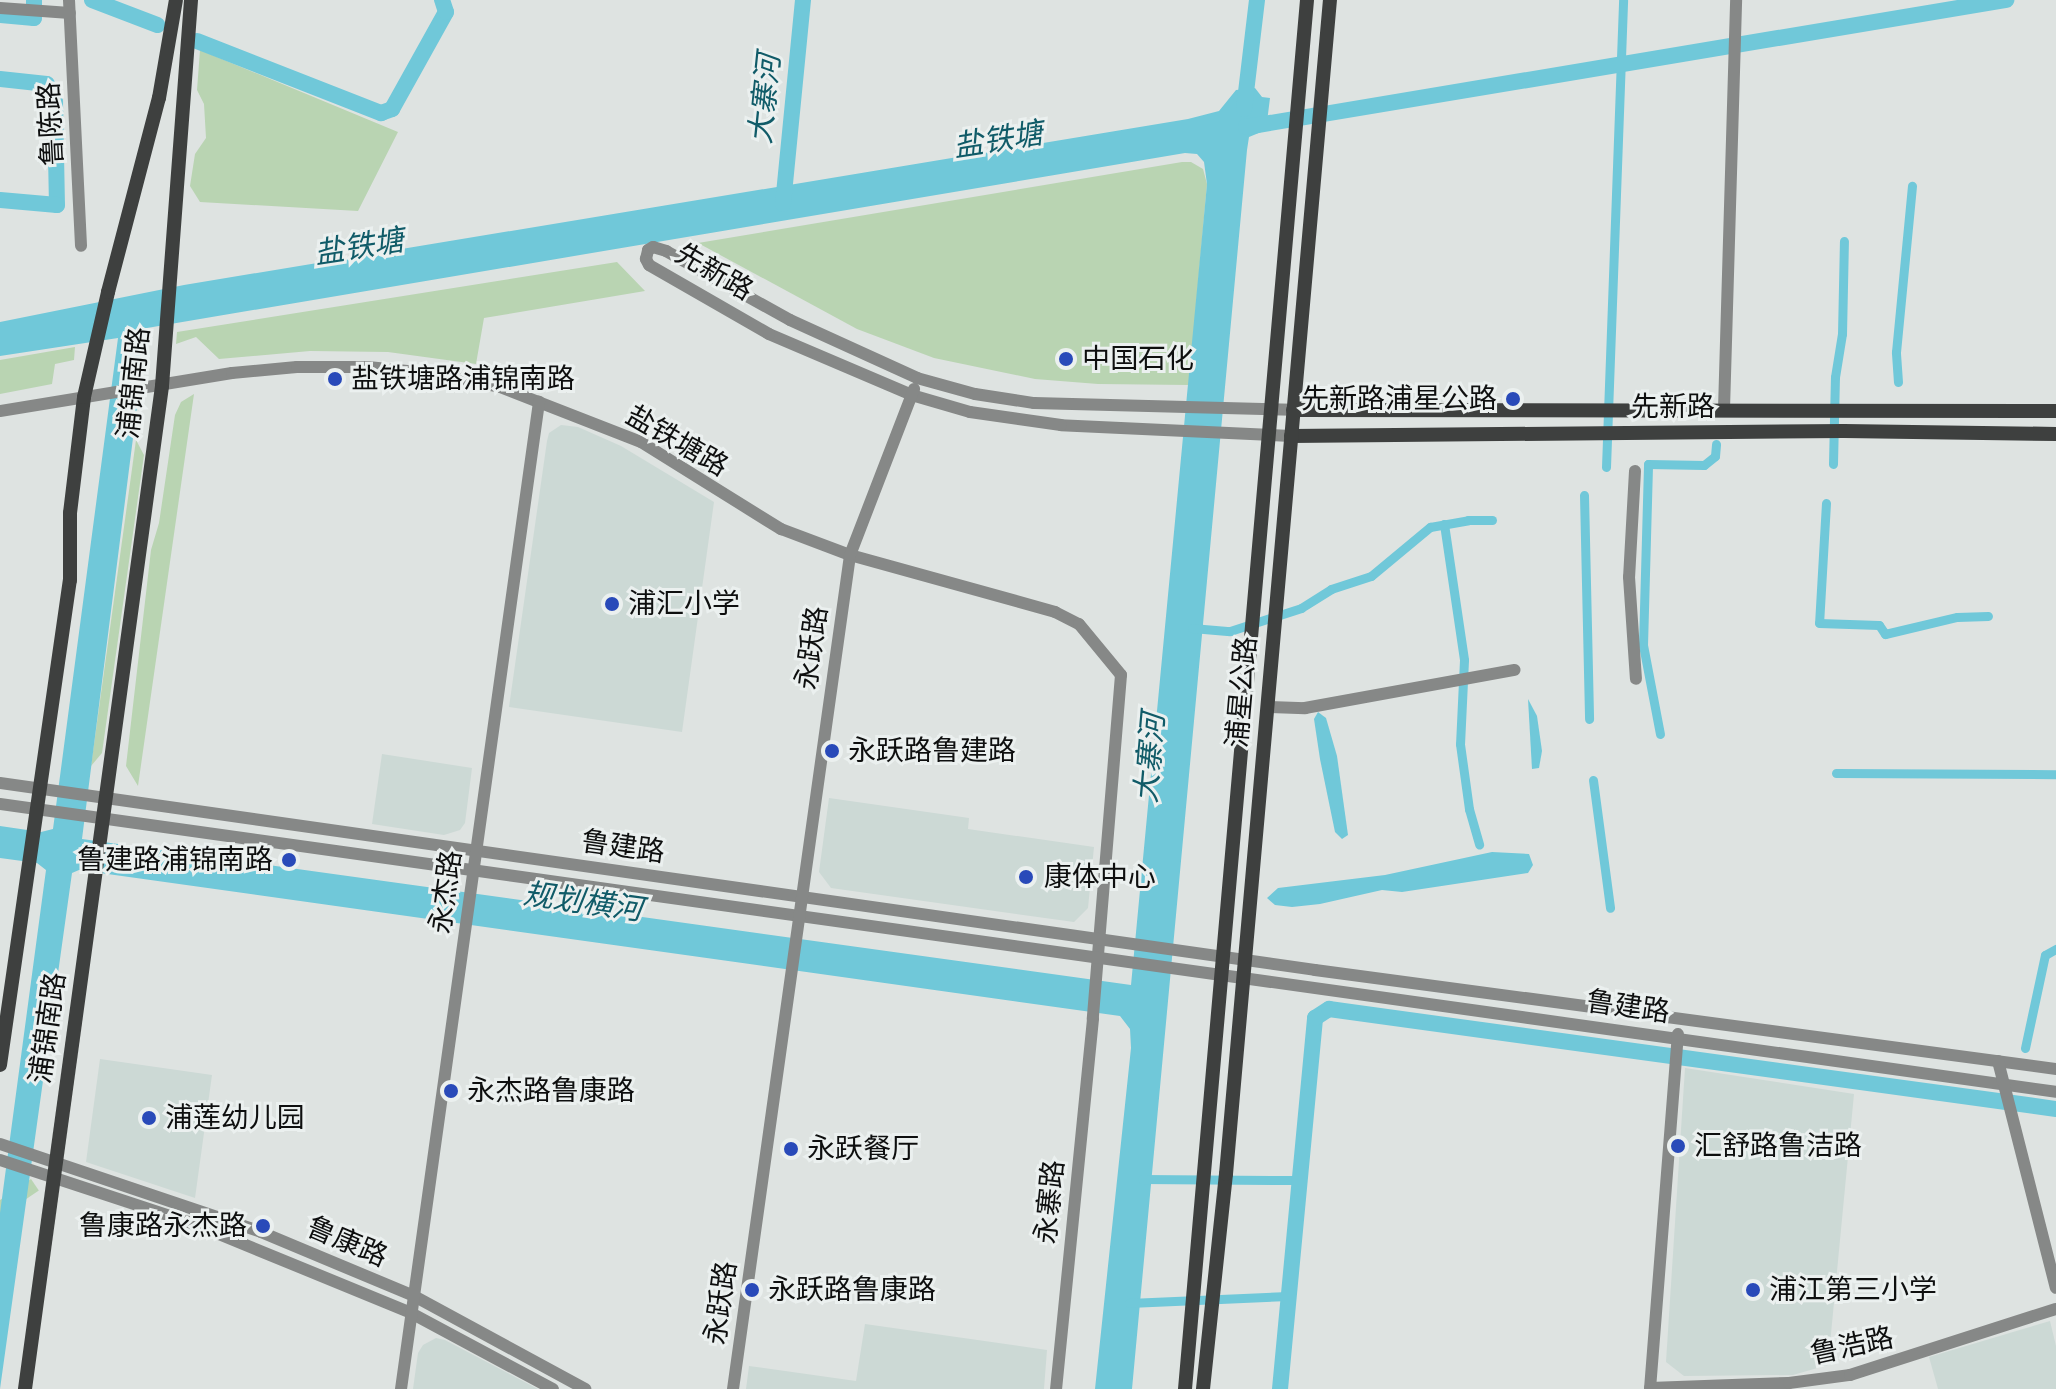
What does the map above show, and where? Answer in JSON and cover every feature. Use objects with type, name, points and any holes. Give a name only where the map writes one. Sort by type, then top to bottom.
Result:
[{"type":"main road","name":"浦锦南路","points":[[0,1065],[70,580],[70,513],[84,397],[159,98],[176,0]]},
{"type":"main road","name":"浦锦南路","points":[[25,1389],[162,386],[191,0]]},
{"type":"main road","name":"浦星公路","points":[[1185,1389],[1307,0]]},
{"type":"main road","name":"浦星公路","points":[[1203,1389],[1226,1174],[1330,0]]},
{"type":"main road","name":"先新路","points":[[1293,410],[2056,411]]},
{"type":"main road","name":"先新路","points":[[1291,436],[1820,431],[2056,434]]},
{"type":"street","points":[[0,8],[49,12],[70,7]]},
{"type":"street","name":"鲁陈路","points":[[70,7],[81,246]]},
{"type":"street","points":[[1724,409],[1736,7]]},
{"type":"street","name":"先新路","points":[[1291,436],[1032,422],[970,412],[912,395],[769,334],[649,265],[646,259],[648,250],[653,247],[666,251],[790,320],[917,378],[975,394],[1034,403],[1293,410]]},
{"type":"street","name":"盐铁塘路","points":[[84,397],[297,367],[368,367],[437,374],[500,387],[641,442],[781,529],[850,555],[1055,612],[1079,624],[1121,675],[1099,938]]},
{"type":"street","name":"永跃路","points":[[733,1389],[850,555],[917,378]]},
{"type":"street","points":[[0,411],[84,397]]},
{"type":"street","name":"永杰路","points":[[401,1389],[539,402]]},
{"type":"street","points":[[1635,471],[1629,577],[1636,679]]},
{"type":"street","points":[[1267,707],[1305,708],[1454,678],[1515,670]]},
{"type":"street","name":"鲁建路","points":[[0,783],[1223,956],[2056,1069]]},
{"type":"street","name":"鲁建路","points":[[7,805],[121,824],[2056,1092]]},
{"type":"street","points":[[1097,960],[1099,938]]},
{"type":"street","name":"永寨路","points":[[1056,1389],[1097,960]]},
{"type":"street","points":[[1650,1389],[1680,1019]]},
{"type":"street","points":[[1998,1061],[2056,1288]]},
{"type":"street","name":"鲁康路","points":[[0,1144],[261,1232],[414,1296],[585,1389]]},
{"type":"street","name":"鲁康路","points":[[0,1160],[192,1223],[411,1313],[553,1389]]},
{"type":"street","name":"鲁浩路","points":[[1650,1389],[1789,1383],[1850,1375],[2056,1309]]},
{"type":"shaded area","name":"浦汇小学","points":[[561,425],[578,427],[621,446],[714,502],[682,732],[509,707],[547,441],[549,433]]},
{"type":"shaded area","points":[[382,754],[472,768],[465,823],[460,830],[444,835],[372,824]]},
{"type":"shaded area","points":[[829,798],[969,818],[968,829],[1094,847],[1088,908],[1074,922],[831,888],[819,872]]},
{"type":"shaded area","name":"浦莲幼儿园","points":[[100,1059],[212,1075],[195,1198],[86,1162]]},
{"type":"shaded area","name":"浦江第三小学","points":[[1685,1068],[1854,1094],[1828,1365],[1793,1375],[1684,1376],[1666,1362]]},
{"type":"shaded area","points":[[2050,1321],[2056,1346],[2056,1389],[1938,1389],[1929,1357]]},
{"type":"shaded area","points":[[865,1324],[1047,1350],[1044,1389],[746,1389],[749,1366],[856,1381]]},
{"type":"shaded area","points":[[436,1338],[538,1389],[413,1389],[418,1353],[423,1345]]},
{"type":"green space","points":[[200,50],[398,132],[358,211],[200,202],[190,186],[195,154],[206,138],[204,104],[197,90]]},
{"type":"green space","points":[[1191,162],[1203,169],[1207,184],[1189,385],[1098,384],[1035,379],[934,358],[857,329],[698,243]]},
{"type":"green space","points":[[617,262],[645,291],[484,318],[476,364],[388,352],[310,351],[219,359],[196,337],[176,344],[177,332]]},
{"type":"green space","points":[[75,347],[74,360],[55,364],[52,384],[0,394],[0,360]]},
{"type":"green space","points":[[194,394],[138,786],[126,766],[151,550],[159,523],[175,415],[181,402]]},
{"type":"green space","points":[[136,440],[144,455],[102,753],[91,766]]},
{"type":"green space","points":[[31,1179],[39,1191],[0,1217],[0,1200]]},
{"type":"water","points":[[1255,88],[1262,97],[1270,98],[1266,130],[1249,137],[1247,150],[1132,1389],[1095,1389],[1131,1048],[1130,1029],[1120,1016],[79,870],[72,873],[0,1389],[0,1213],[46,870],[37,863],[0,858],[0,826],[41,832],[53,829],[118,338],[0,356],[0,322],[184,285],[1188,119],[1219,111],[1236,90]],"holes":[[[1185,153],[1197,154],[1204,162],[1207,184],[1131,985],[82,839],[147,328]]]},
{"type":"water","points":[[1528,699],[1537,716],[1542,751],[1539,768],[1532,769]]},
{"type":"water","points":[[1318,712],[1326,718],[1337,756],[1348,835],[1342,839],[1335,832],[1320,759],[1314,719]]},
{"type":"water","points":[[1492,852],[1529,854],[1533,865],[1528,873],[1402,892],[1382,890],[1320,904],[1292,907],[1275,905],[1267,898],[1278,888],[1385,875]]},
{"type":"waterway","points":[[0,15],[34,18],[34,0]]},
{"type":"waterway","points":[[92,0],[157,25]]},
{"type":"waterway","points":[[197,41],[381,113],[392,109],[446,12],[442,0]]},
{"type":"waterway","name":"大寨河","points":[[783,204],[803,0]]},
{"type":"waterway","points":[[1244,109],[1257,0]]},
{"type":"waterway","points":[[1606,467],[1623,0]]},
{"type":"waterway","name":"盐铁塘","points":[[1246,127],[2006,0]]},
{"type":"waterway","points":[[0,79],[47,84],[55,102],[57,205],[0,200]]},
{"type":"waterway","points":[[1898,382],[1896,352],[1912,186]]},
{"type":"waterway","points":[[1833,464],[1835,377],[1842,334],[1844,241]]},
{"type":"waterway","points":[[1660,734],[1643,645],[1648,464],[1704,465],[1715,456],[1716,444]]},
{"type":"waterway","points":[[1584,495],[1589,719]]},
{"type":"waterway","points":[[1826,503],[1819,623],[1879,625],[1885,634],[1957,617],[1988,616]]},
{"type":"waterway","points":[[1192,628],[1230,631],[1301,608],[1331,589],[1371,576],[1430,527],[1468,520],[1492,520]]},
{"type":"waterway","points":[[1444,524],[1464,660],[1460,744],[1469,809],[1479,845]]},
{"type":"waterway","points":[[1836,773],[2056,774]]},
{"type":"waterway","points":[[1593,780],[1610,908]]},
{"type":"waterway","points":[[2025,1048],[2045,955],[2056,949]]},
{"type":"waterway","points":[[1280,1389],[1315,1018],[1329,1009],[2056,1109]]},
{"type":"waterway","points":[[1142,1179],[1299,1180]]},
{"type":"waterway","points":[[1129,1303],[1288,1296]]},
{"type":"place","name":"中国石化","points":[[1066,359]]},
{"type":"place","name":"盐铁塘路浦锦南路","points":[[335,379]]},
{"type":"place","name":"先新路浦星公路","points":[[1513,399]]},
{"type":"place","name":"浦汇小学","points":[[612,604]]},
{"type":"place","name":"永跃路鲁建路","points":[[832,751]]},
{"type":"place","name":"鲁建路浦锦南路","points":[[289,860]]},
{"type":"place","name":"康体中心","points":[[1026,877]]},
{"type":"place","name":"永杰路鲁康路","points":[[451,1091]]},
{"type":"place","name":"浦莲幼儿园","points":[[149,1118]]},
{"type":"place","name":"汇舒路鲁洁路","points":[[1678,1146]]},
{"type":"place","name":"永跃餐厅","points":[[791,1149]]},
{"type":"place","name":"鲁康路永杰路","points":[[263,1226]]},
{"type":"place","name":"永跃路鲁康路","points":[[752,1290]]},
{"type":"place","name":"浦江第三小学","points":[[1753,1290]]},
{"type":"water label","name":"规划横河","points":[[583,902]]}]
